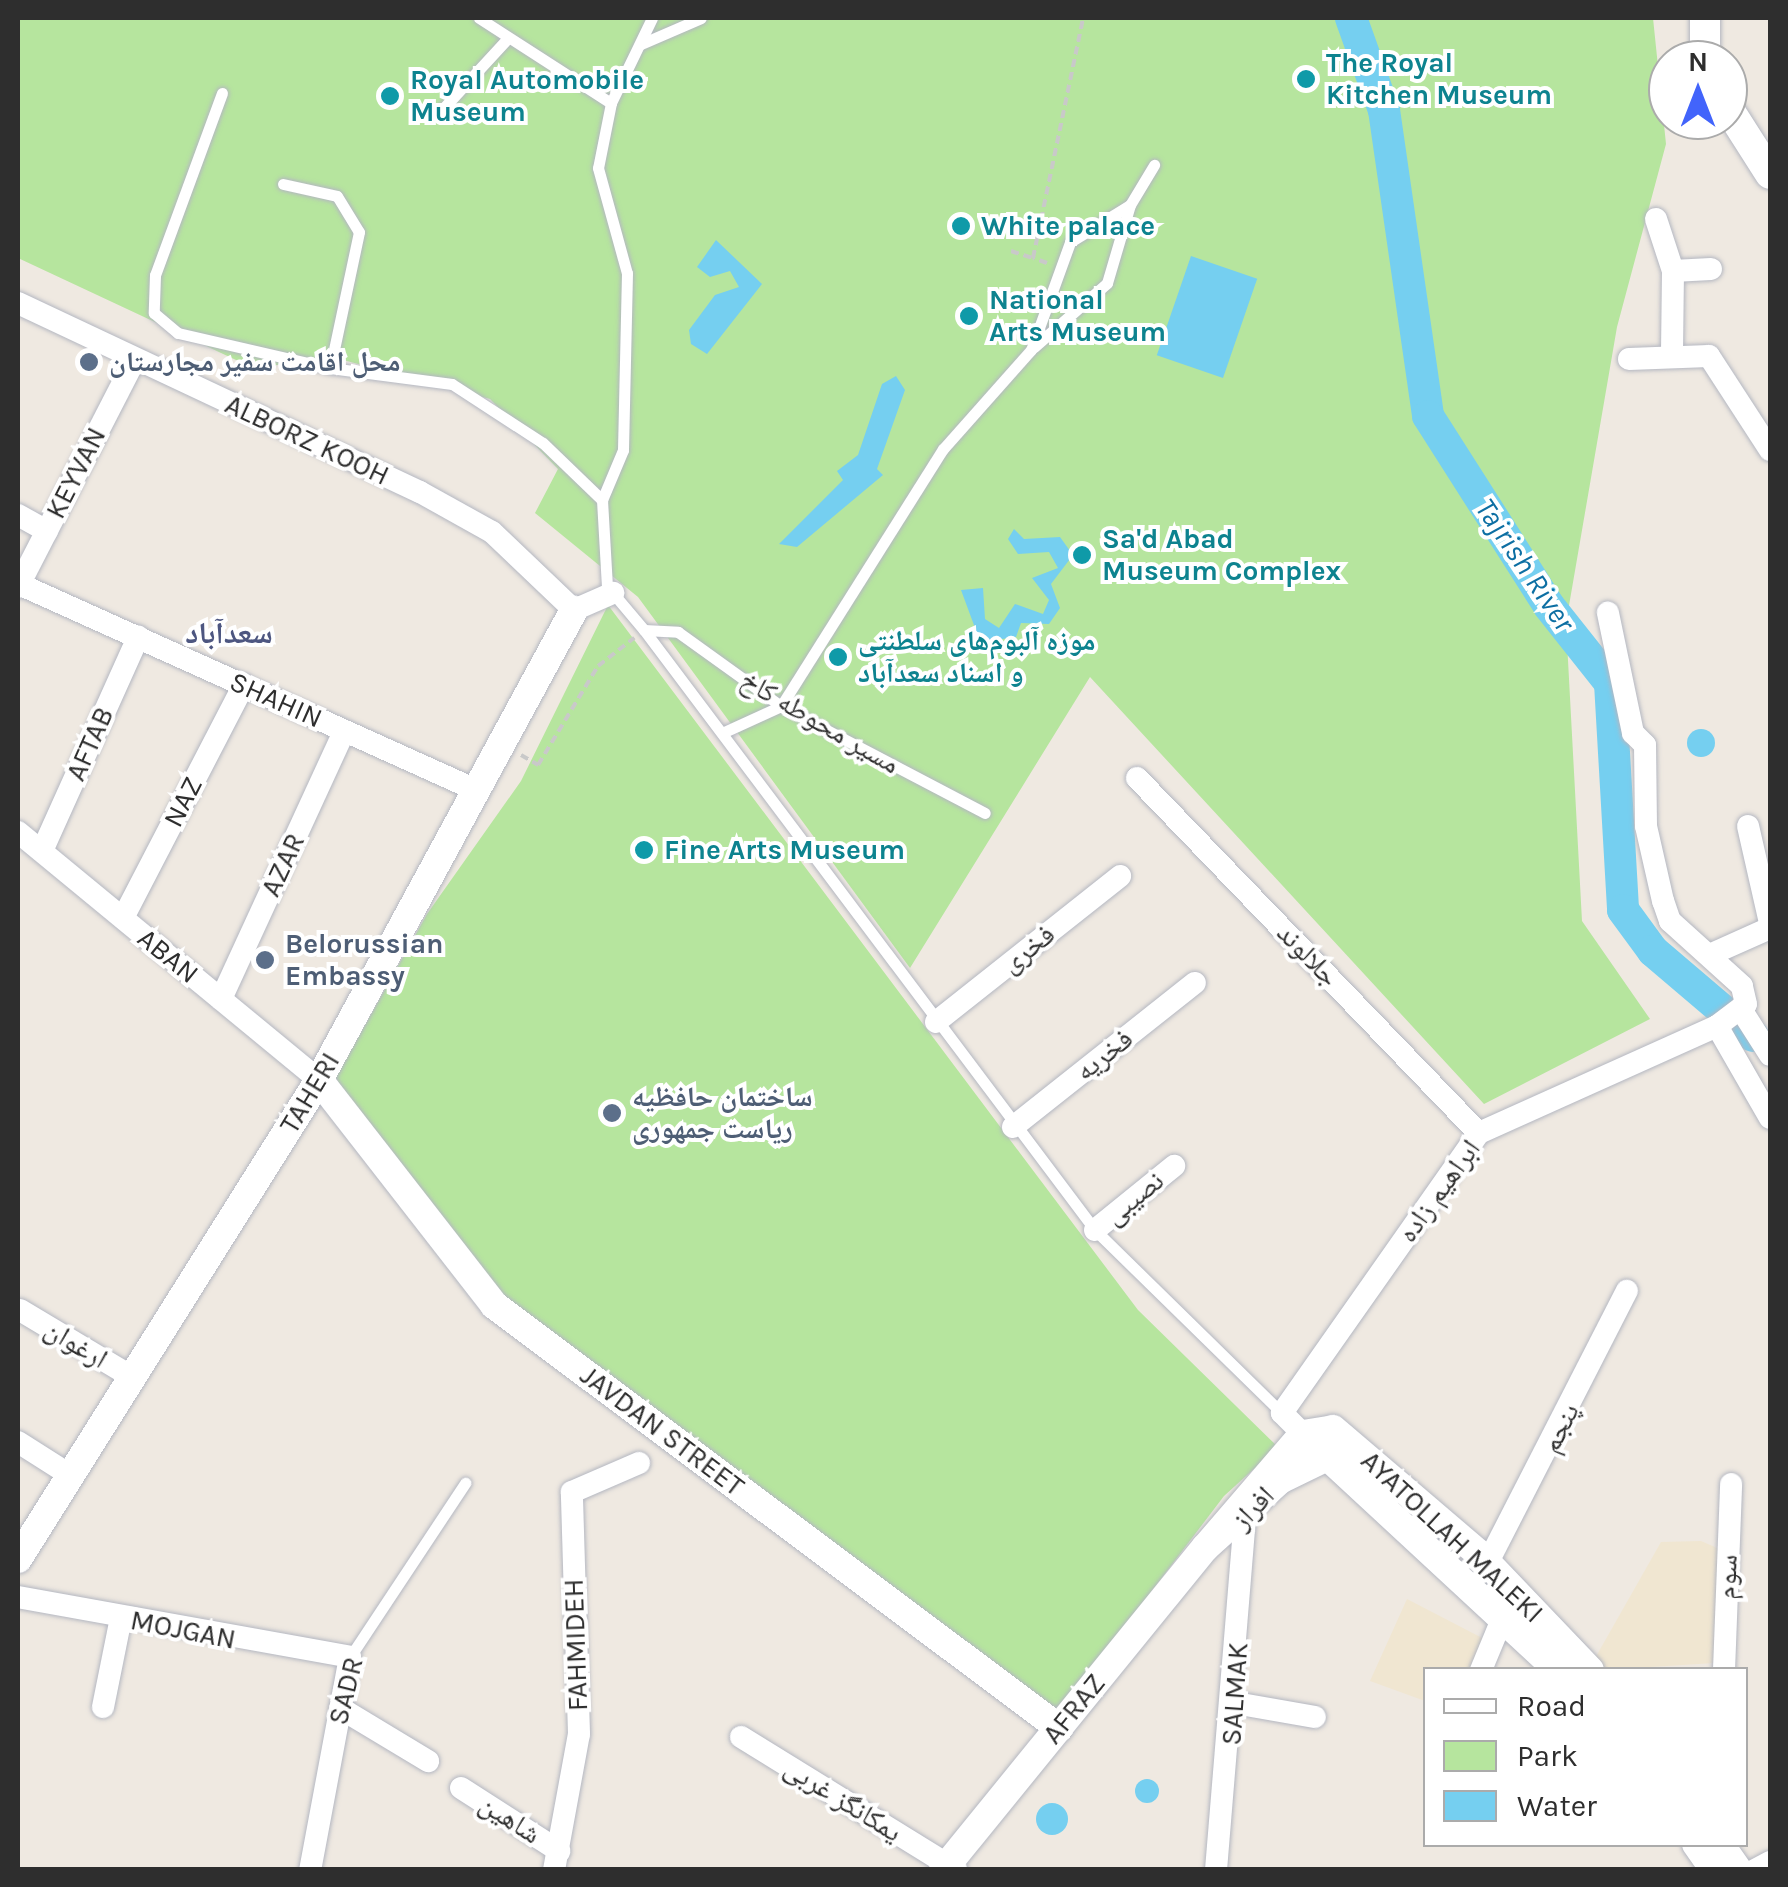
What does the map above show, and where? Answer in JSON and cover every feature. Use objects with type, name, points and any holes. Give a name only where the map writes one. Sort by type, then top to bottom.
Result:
[{"type":"main road","points":[[1748,139],[1770,174]]},
{"type":"street","points":[[1656,219],[1673,271],[1672,357]]},
{"type":"street","points":[[1673,271],[1712,268]]},
{"type":"street","name":"ALBORZ KOOH","points":[[18,303],[492,532],[574,610]]},
{"type":"street","points":[[1629,358],[1710,356],[1770,450]]},
{"type":"street","name":"KEYVAN","points":[[18,585],[135,360]]},
{"type":"street","points":[[18,515],[47,531]]},
{"type":"street","name":"SHAHIN","points":[[18,585],[478,791]]},
{"type":"street","points":[[574,610],[614,593]]},
{"type":"street","name":"TAHERI","points":[[18,1558],[319,1080],[574,610]]},
{"type":"street","points":[[1608,613],[1633,733],[1645,745],[1646,826],[1670,921],[1714,953],[1742,986],[1742,1011],[1770,1055]]},
{"type":"street","name":"AFTAB","points":[[42,852],[138,638]]},
{"type":"street","name":"NAZ","points":[[123,918],[244,685]]},
{"type":"street","name":"AZAR","points":[[222,1000],[344,731]]},
{"type":"street","name":"جلالوند","points":[[1137,778],[1480,1132]]},
{"type":"street","points":[[1714,953],[1770,925],[1748,826]]},
{"type":"street","name":"ABAN","points":[[18,832],[319,1080]]},
{"type":"street","name":"فخری","points":[[936,1022],[1120,876]]},
{"type":"street","name":"فخریه","points":[[1013,1127],[1196,983]]},
{"type":"street","points":[[1742,1011],[1718,1026],[1770,1118]]},
{"type":"street","name":"ابراهیم زاده","points":[[1282,1412],[1480,1132],[1718,1026]]},
{"type":"street","name":"JAVDAN STREET","points":[[319,1080],[494,1304],[1059,1728]]},
{"type":"street","name":"نصیبی","points":[[1095,1230],[1174,1166]]},
{"type":"street","name":"پنجم","points":[[1487,1564],[1628,1291]]},
{"type":"street","name":"ارغوان","points":[[20,1310],[132,1377]]},
{"type":"street","name":"AYATOLLAH MALEKI","points":[[1282,1412],[1555,1667]]},
{"type":"street","name":"AYATOLLAH MALEKI","points":[[1303,1434],[1333,1429],[1487,1564],[1587,1667]]},
{"type":"street","name":"افراز","points":[[1205,1548],[1303,1434]]},
{"type":"street","points":[[18,1442],[70,1475]]},
{"type":"street","name":"افراز","points":[[1205,1548],[1245,1517],[1280,1480],[1327,1457]]},
{"type":"street","name":"FAHMIDEH","points":[[557,1860],[579,1734],[572,1492],[638,1462]]},
{"type":"street","name":"سوم","points":[[1724,1667],[1731,1484]]},
{"type":"street","name":"SALMAK","points":[[1216,1870],[1235,1703],[1245,1517]]},
{"type":"street","name":"AFRAZ","points":[[948,1867],[1205,1548]]},
{"type":"street","name":"MOJGAN","points":[[18,1597],[350,1657]]},
{"type":"street","points":[[1482,1667],[1503,1617]]},
{"type":"street","points":[[102,1708],[121,1618]]},
{"type":"street","name":"SADR","points":[[310,1870],[350,1657]]},
{"type":"street","points":[[1235,1703],[1314,1718]]},
{"type":"street","points":[[340,1708],[428,1761]]},
{"type":"street","name":"یمکانگز غربی","points":[[741,1737],[948,1867]]},
{"type":"street","name":"شاهین","points":[[460,1788],[557,1860]]},
{"type":"street","points":[[1698,1847],[1714,1870]]},
{"type":"street","points":[[1722,1847],[1738,1870]]},
{"type":"street","points":[[1756,1870],[1770,1862]]},
{"type":"lane","points":[[478,18],[610,104]]},
{"type":"lane","points":[[652,18],[610,104],[598,168],[628,273],[623,450],[602,500],[602,561],[614,593],[1013,1127],[1095,1230],[1282,1412]]},
{"type":"lane","points":[[641,44],[701,18]]},
{"type":"lane","points":[[438,114],[508,39]]},
{"type":"lane","points":[[222,93],[155,275],[154,313],[178,332],[330,368],[452,384],[543,443],[602,500]]},
{"type":"lane","points":[[722,733],[781,706],[943,448],[1030,350],[1107,283],[1130,205],[1154,165]]},
{"type":"lane","points":[[283,184],[338,196],[359,232],[330,368]]},
{"type":"lane","points":[[1030,350],[1062,268],[1090,223],[1130,205]]},
{"type":"lane","name":"مسیر محوطه کاخ","points":[[644,630],[678,632],[781,706],[985,813]]},
{"type":"lane","name":"SADR","points":[[350,1657],[465,1483]]},
{"type":"path","points":[[1034,258],[1082,18]]},
{"type":"path","points":[[1011,250],[1062,268]]},
{"type":"path","points":[[504,745],[538,765],[598,666],[644,630]]},
{"type":"shaded area","points":[[1701,1541],[1736,1556],[1730,1662],[1600,1667],[1594,1660],[1661,1542]]},
{"type":"shaded area","points":[[1407,1599],[1488,1641],[1476,1667],[1423,1667],[1423,1700],[1370,1681]]},
{"type":"green space","name":"Sa'd Abad Museum Complex","points":[[18,18],[1653,18],[1655,40],[1648,40],[1648,140],[1666,140],[1666,144],[1617,327],[1566,623],[1582,921],[1650,1019],[1484,1104],[1090,677],[910,968],[638,597],[535,513],[558,469],[490,399],[343,360],[251,367],[18,258]]},
{"type":"green space","points":[[608,605],[1138,1310],[1278,1447],[1224,1496],[1059,1713],[502,1298],[335,1079],[427,914],[521,781]]},
{"type":"water","points":[[716,240],[762,284],[707,354],[691,344],[689,330],[715,295],[739,287],[730,271],[710,277],[697,267]]},
{"type":"water","points":[[1191,256],[1257,279],[1223,378],[1157,355]]},
{"type":"water","points":[[896,376],[905,390],[877,469],[883,475],[797,547],[779,544],[843,480],[837,471],[858,455],[882,384]]},
{"type":"water","points":[[1014,529],[1024,539],[1060,537],[1073,555],[1051,584],[1060,608],[1049,624],[1021,623],[1016,637],[989,641],[978,636],[961,590],[983,588],[985,619],[999,628],[1015,604],[1043,614],[1049,600],[1032,578],[1058,568],[1049,552],[1018,554],[1008,539]]},
{"type":"water","points":[[1701,729],[1711,733],[1715,743],[1711,753],[1701,757],[1691,753],[1687,743],[1691,733]]},
{"type":"water","points":[[1147,1779],[1159,1791],[1147,1803],[1135,1791]]},
{"type":"water","points":[[1052,1803],[1063,1808],[1068,1819],[1063,1830],[1052,1835],[1041,1830],[1036,1819],[1041,1808]]},
{"type":"waterway","name":"Tajrish River","points":[[1351,18],[1384,110],[1428,416],[1549,606],[1610,683],[1623,910],[1653,951],[1753,1036]]},
{"type":"place","name":"The Royal Kitchen Museum","points":[[1306,79]]},
{"type":"place","name":"Royal Automobile Museum","points":[[390,96]]},
{"type":"place","name":"White palace","points":[[961,226]]},
{"type":"place","name":"National Arts Museum","points":[[969,316]]},
{"type":"place","name":"محل اقامت سفیر مجارستان","points":[[89,362]]},
{"type":"place","name":"Sa'd Abad Museum Complex","points":[[1082,555]]},
{"type":"place","name":"موزه آلبوم‌های سلطنتی و اسناد سعدآباد","points":[[838,657]]},
{"type":"place","name":"Fine Arts Museum","points":[[644,850]]},
{"type":"place","name":"Belorussian Embassy","points":[[265,960]]},
{"type":"place","name":"ساختمان حافظیه ریاست جمهوری","points":[[612,1113]]},
{"type":"district","name":"سعدآباد","points":[[229,633]]}]
